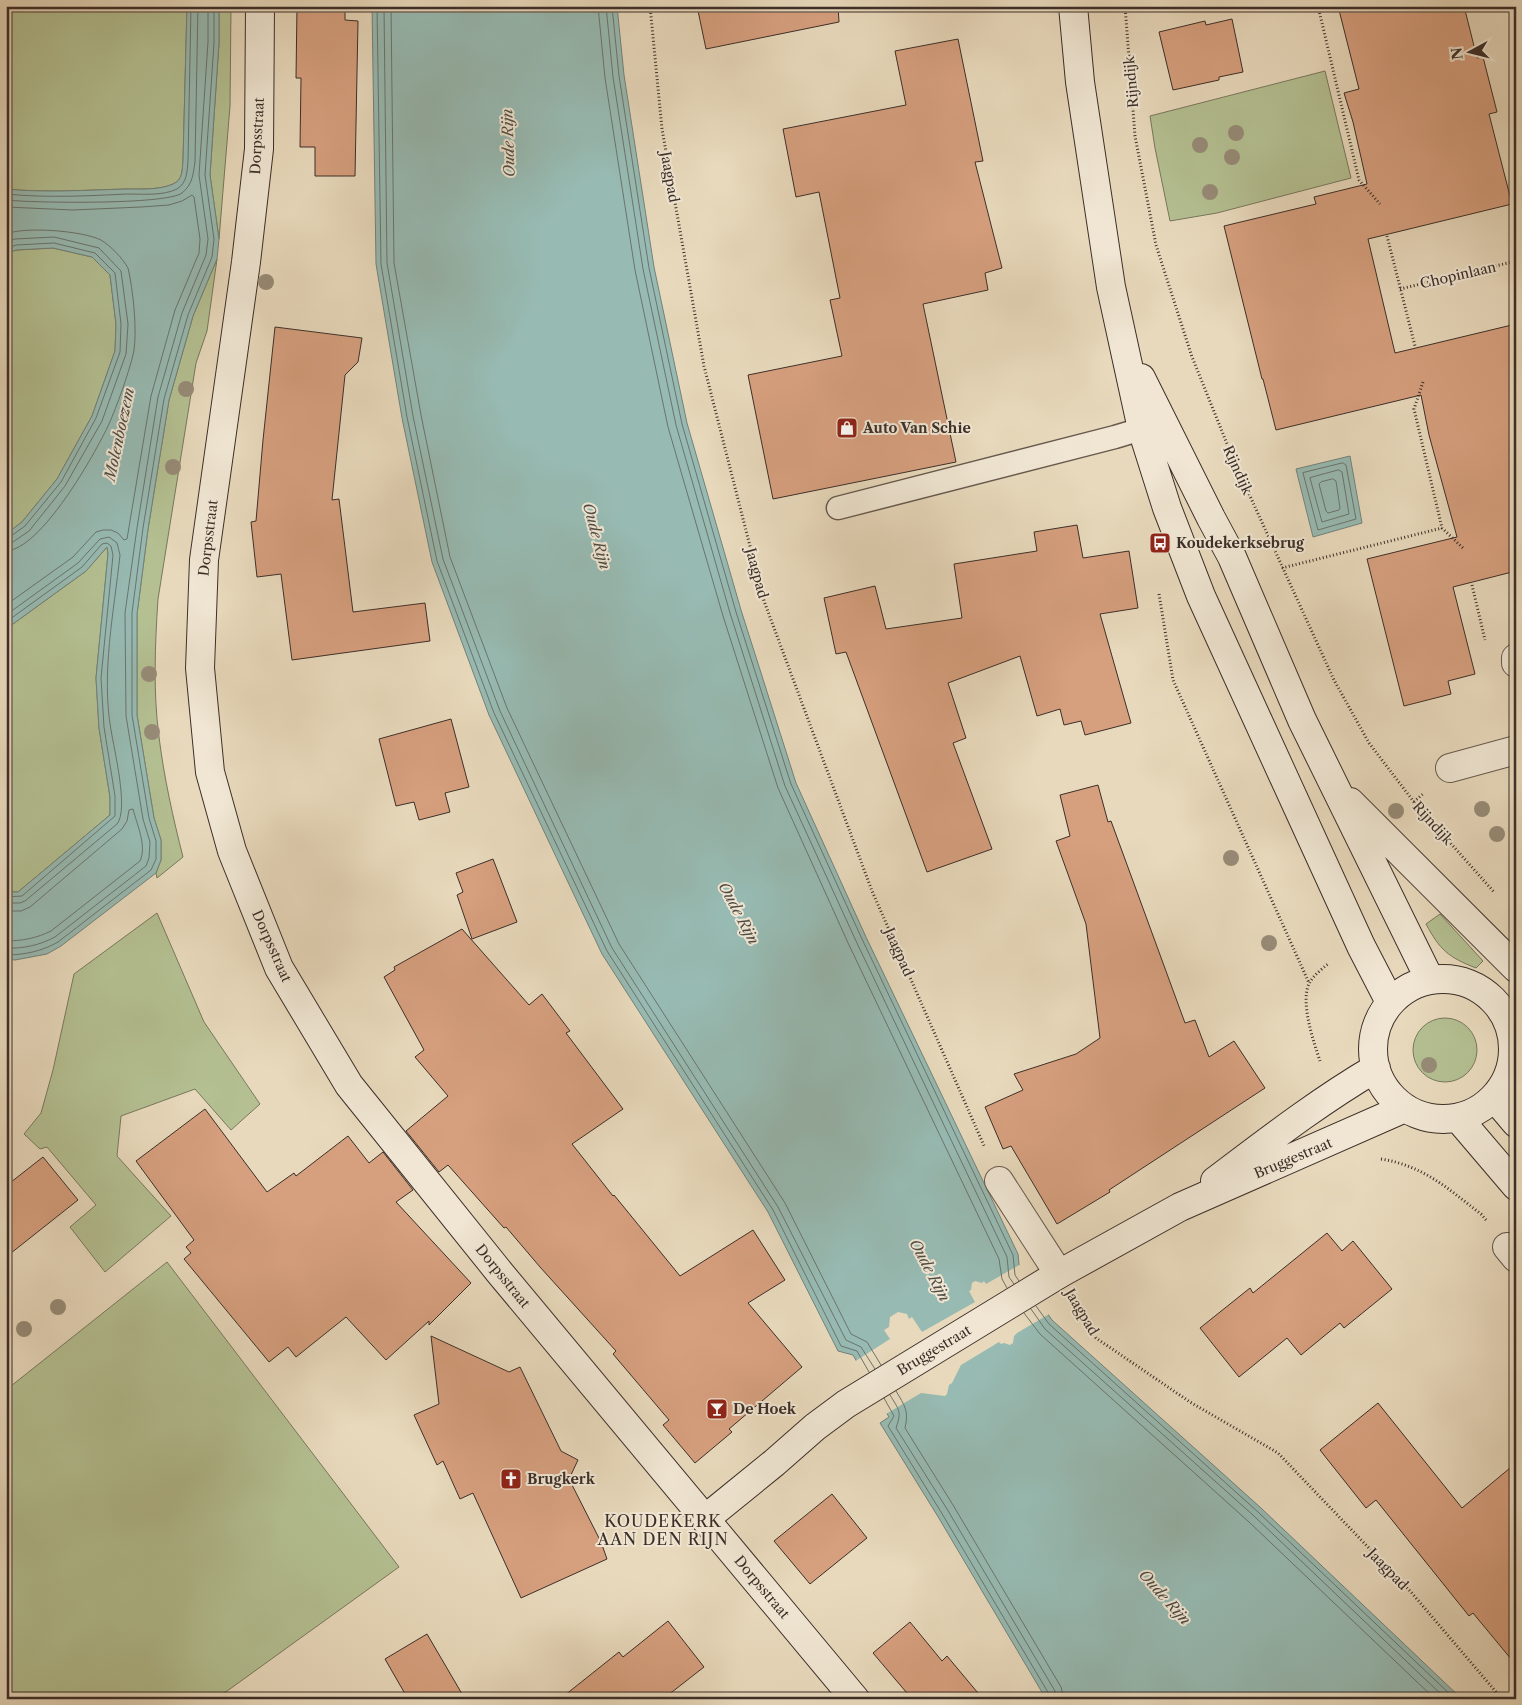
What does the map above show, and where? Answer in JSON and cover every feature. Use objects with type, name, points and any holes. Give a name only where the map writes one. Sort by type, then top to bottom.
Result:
[{"type":"street","name":"Dorpsstraat","points":[[260,6],[259,149],[246,262],[204,560],[200,668],[210,772],[232,851],[279,968],[349,1085],[506,1280],[855,1699]]},
{"type":"street","points":[[1074,6],[1080,82],[1111,287],[1123,343],[1153,425],[1167,508],[1202,596],[1361,946],[1390,1002]]},
{"type":"street","points":[[1153,425],[1211,518],[1232,557],[1302,720],[1430,980]]},
{"type":"street","points":[[1450,768],[1516,750]]},
{"type":"street","points":[[1333,785],[1516,968]]},
{"type":"street","points":[[1443,978],[1462,980],[1478,987],[1493,998],[1504,1013],[1511,1030],[1514,1048],[1511,1066],[1505,1083],[1494,1097],[1478,1110],[1458,1118],[1430,1118],[1405,1108],[1393,1098],[1384,1086],[1376,1068],[1373,1054],[1376,1026],[1390,1002],[1401,991],[1430,980],[1443,978]]},
{"type":"street","name":"Bruggestraat","points":[[1180,1207],[1308,1111],[1376,1068]]},
{"type":"street","points":[[1494,1097],[1516,1123]]},
{"type":"street","name":"Bruggestraat","points":[[705,1519],[774,1463],[815,1426],[870,1389],[1059,1274],[1180,1207],[1405,1108]]},
{"type":"street","points":[[1458,1118],[1516,1186]]},
{"type":"street","name":"Jaagpad","points":[[999,1181],[1059,1274]]},
{"type":"lane","points":[[838,508],[1114,438],[1153,425]]},
{"type":"path","name":"Jaagpad","points":[[650,6],[662,128],[704,366],[764,601],[872,890],[999,1181]]},
{"type":"path","name":"Rijndijk","points":[[1125,6],[1135,136],[1156,245],[1192,357],[1234,461],[1334,680],[1368,743],[1414,802],[1483,880]]},
{"type":"path","points":[[1318,6],[1359,180],[1380,204]]},
{"type":"path","name":"Chopinlaan","points":[[1387,236],[1415,346]]},
{"type":"path","name":"Chopinlaan","points":[[1400,289],[1516,261]]},
{"type":"path","points":[[1423,382],[1414,409],[1442,528],[1464,549]]},
{"type":"path","points":[[1282,568],[1442,528]]},
{"type":"path","points":[[1472,585],[1486,647],[1515,660]]},
{"type":"path","points":[[1380,1159],[1398,1162],[1432,1176],[1481,1214]]},
{"type":"path","name":"Jaagpad","points":[[1059,1274],[1096,1338],[1190,1402],[1278,1453],[1411,1592],[1502,1699]]},
{"type":"green space","points":[[6,6],[187,6],[183,161],[179,180],[168,186],[150,189],[51,191],[6,189]]},
{"type":"green space","points":[[219,6],[231,6],[230,106],[219,239],[210,175],[219,43]]},
{"type":"green space","points":[[1325,71],[1351,178],[1217,213],[1170,221],[1150,116]]},
{"type":"green space","points":[[53,248],[92,257],[110,275],[116,324],[115,351],[92,416],[57,479],[22,522],[6,534],[6,254],[16,250]]},
{"type":"green space","points":[[217,259],[207,331],[196,363],[158,599],[155,668],[157,720],[166,782],[183,857],[157,878],[156,873],[161,860],[161,840],[154,818],[137,715],[137,614],[148,529],[169,400],[193,316]]},
{"type":"green space","points":[[107,547],[108,554],[96,678],[99,728],[110,797],[110,815],[18,892],[6,892],[6,629],[86,571]]},
{"type":"green space","points":[[157,913],[204,1022],[260,1104],[231,1130],[195,1089],[121,1116],[117,1156],[171,1216],[105,1272],[70,1227],[96,1205],[47,1147],[40,1149],[24,1134],[41,1113],[53,1070],[74,974]]},
{"type":"green space","points":[[1440,914],[1483,961],[1476,968],[1446,952],[1436,940],[1426,924]]},
{"type":"green space","points":[[1439,1018],[1451,1018],[1468,1027],[1475,1038],[1477,1050],[1475,1062],[1468,1073],[1451,1082],[1439,1082],[1427,1077],[1418,1068],[1413,1056],[1413,1044],[1418,1032],[1427,1023]]},
{"type":"green space","points":[[167,1262],[399,1567],[216,1699],[6,1699],[6,1390]]},
{"type":"water","name":"Molenboezem","points":[[187,6],[219,6],[219,43],[210,175],[219,239],[217,259],[193,316],[169,400],[148,529],[137,614],[137,715],[154,818],[161,840],[161,860],[156,873],[61,946],[47,954],[15,960],[6,959],[6,892],[18,892],[110,815],[110,797],[99,728],[96,678],[108,554],[107,547],[86,571],[6,629],[6,534],[22,522],[57,479],[92,416],[115,351],[116,324],[110,275],[92,257],[53,248],[16,250],[6,254],[6,189],[51,191],[150,189],[168,186],[179,180],[183,161]]},
{"type":"water","name":"Oude Rijn","points":[[372,6],[617,6],[624,75],[654,267],[687,423],[741,610],[796,783],[866,937],[1018,1254],[1020,1274],[1052,1320],[1261,1508],[1462,1699],[1046,1699],[880,1423],[889,1417],[853,1355],[838,1351],[768,1212],[602,954],[489,715],[432,562],[402,418],[376,264]]},
{"type":"water","points":[[1350,456],[1362,523],[1313,537],[1296,469]]},
{"type":"pier","points":[[1021,1264],[1023,1273],[1051,1313],[1017,1333],[1014,1336],[1013,1343],[1010,1345],[999,1342],[961,1365],[945,1396],[921,1393],[886,1414],[854,1362],[890,1339],[884,1330],[889,1327],[890,1317],[898,1312],[907,1314],[909,1319],[912,1317],[922,1332],[975,1302],[969,1291],[971,1290],[972,1283],[975,1281],[982,1283],[984,1281],[986,1284]]},
{"type":"building","points":[[297,6],[345,6],[345,20],[358,21],[355,176],[315,176],[315,147],[300,147],[301,78],[296,78]]},
{"type":"building","points":[[697,6],[838,6],[839,22],[706,49]]},
{"type":"building","points":[[1338,6],[1464,6],[1477,58],[1483,57],[1497,112],[1489,114],[1512,204],[1368,239],[1395,353],[1516,324],[1516,446],[1510,448],[1516,471],[1516,571],[1453,587],[1475,674],[1448,681],[1451,694],[1404,706],[1367,559],[1457,537],[1429,435],[1421,395],[1276,430],[1224,226],[1316,204],[1314,197],[1367,184],[1353,122],[1344,93],[1359,89]]},
{"type":"building","points":[[1232,19],[1243,72],[1219,77],[1219,80],[1173,90],[1159,32],[1205,21],[1206,25]]},
{"type":"building","points":[[958,39],[983,161],[975,162],[1002,268],[985,273],[988,290],[923,304],[956,462],[773,499],[748,375],[842,356],[830,300],[840,298],[819,192],[796,197],[783,129],[906,105],[895,51]]},
{"type":"building","points":[[275,327],[362,338],[358,362],[345,375],[332,500],[339,499],[353,612],[425,603],[430,641],[292,660],[281,574],[257,577],[251,522],[256,521]]},
{"type":"building","points":[[1077,525],[1083,558],[1129,551],[1138,608],[1100,614],[1131,723],[1085,735],[1081,721],[1064,725],[1060,709],[1037,716],[1020,656],[948,683],[966,738],[953,743],[992,849],[927,872],[846,652],[836,654],[824,598],[875,586],[886,629],[962,618],[954,564],[1037,551],[1034,532]]},
{"type":"building","points":[[451,719],[469,787],[445,793],[450,812],[419,820],[414,802],[396,806],[379,739]]},
{"type":"building","points":[[1098,785],[1108,822],[1111,821],[1185,1023],[1195,1020],[1209,1057],[1234,1041],[1265,1088],[1109,1190],[1110,1192],[1057,1224],[1011,1146],[1003,1149],[985,1107],[1023,1090],[1014,1074],[1076,1054],[1100,1038],[1086,924],[1056,841],[1070,836],[1060,795]]},
{"type":"building","points":[[493,859],[517,922],[472,939],[457,895],[463,892],[456,873]]},
{"type":"building","points":[[462,929],[529,1005],[542,994],[570,1031],[566,1033],[623,1109],[572,1144],[680,1276],[753,1230],[785,1280],[748,1303],[802,1367],[729,1429],[732,1432],[695,1463],[663,1425],[669,1420],[613,1354],[616,1351],[448,1165],[439,1172],[406,1131],[448,1096],[415,1057],[424,1050],[384,977],[395,970],[394,967]]},
{"type":"building","points":[[205,1109],[267,1192],[294,1173],[296,1176],[348,1136],[369,1163],[383,1152],[413,1190],[396,1202],[471,1283],[429,1325],[429,1321],[386,1360],[346,1317],[296,1357],[288,1347],[269,1362],[184,1259],[191,1253],[186,1247],[194,1240],[136,1161]]},
{"type":"building","points":[[43,1157],[78,1200],[6,1257],[6,1186]]},
{"type":"building","points":[[1327,1233],[1342,1251],[1353,1241],[1392,1289],[1344,1328],[1340,1323],[1301,1355],[1287,1338],[1239,1377],[1200,1328],[1250,1288],[1253,1293]]},
{"type":"building","name":"Brugkerk","points":[[431,1336],[509,1372],[520,1367],[561,1451],[578,1460],[569,1479],[601,1542],[607,1559],[521,1598],[473,1493],[460,1499],[443,1461],[437,1465],[414,1415],[439,1404]]},
{"type":"building","points":[[1378,1403],[1462,1508],[1516,1463],[1516,1665],[1473,1613],[1469,1616],[1376,1500],[1366,1508],[1320,1450]]},
{"type":"building","points":[[832,1494],[867,1538],[810,1584],[774,1541]]},
{"type":"building","points":[[668,1621],[704,1667],[663,1699],[560,1699],[619,1652],[623,1657]]},
{"type":"building","points":[[910,1622],[942,1661],[947,1656],[983,1699],[912,1699],[873,1653]]},
{"type":"building","points":[[427,1634],[465,1699],[408,1699],[385,1659]]},
{"type":"place","name":"Auto Van Schie","points":[[847,428]]},
{"type":"place","name":"Koudekerksebrug","points":[[1160,543]]},
{"type":"place","name":"De Hoek","points":[[717,1409]]},
{"type":"place","name":"Brugkerk","points":[[511,1479]]},
{"type":"district","name":"KOUDEKERK AAN DEN RIJN","points":[[663,1530]]}]
